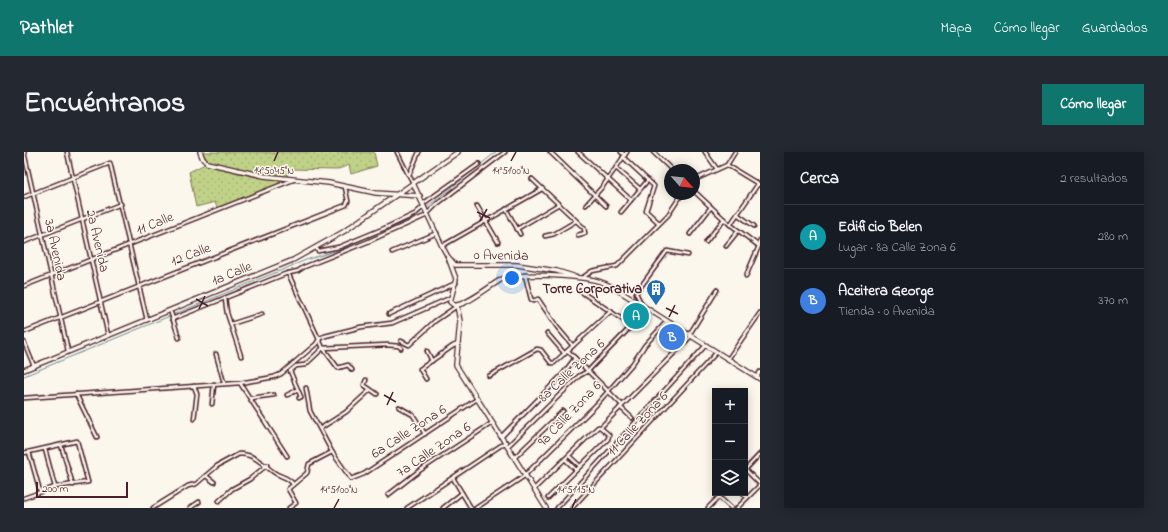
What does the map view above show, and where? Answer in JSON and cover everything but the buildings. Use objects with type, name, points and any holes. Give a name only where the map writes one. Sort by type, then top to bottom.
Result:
[{"type":"street","name":"3a Avenida","points":[[24,152],[68,351]]},
{"type":"street","name":"2a Avenida","points":[[67,152],[108,335]]},
{"type":"street","points":[[200,152],[203,159],[207,163],[264,176],[329,182],[345,187],[376,193],[397,193],[420,196]]},
{"type":"street","points":[[397,152],[420,196],[448,257],[455,277],[456,283],[450,298],[452,304],[457,306],[460,317],[455,363],[546,508]]},
{"type":"street","points":[[409,175],[419,152]]},
{"type":"street","name":"1a Calle","points":[[24,370],[282,265],[316,248],[458,152]]},
{"type":"street","points":[[172,318],[217,300],[225,299],[392,231],[425,216],[427,212],[505,152]]},
{"type":"street","points":[[550,152],[606,206]]},
{"type":"street","points":[[578,152],[631,200]]},
{"type":"street","points":[[621,152],[654,187],[646,211],[659,223]]},
{"type":"street","points":[[586,205],[608,179],[627,152]]},
{"type":"street","points":[[653,152],[666,164]]},
{"type":"street","points":[[705,152],[717,169]]},
{"type":"street","points":[[700,177],[727,165],[735,152]]},
{"type":"street","points":[[24,197],[110,163],[121,204],[147,320]]},
{"type":"street","points":[[316,248],[318,252],[344,245],[408,218],[479,164]]},
{"type":"street","points":[[727,165],[759,185],[730,225]]},
{"type":"street","points":[[616,168],[640,189]]},
{"type":"street","name":"11 Calle","points":[[24,286],[293,179]]},
{"type":"street","points":[[532,179],[586,230],[584,233],[578,235]]},
{"type":"street","points":[[621,212],[648,180]]},
{"type":"street","name":"12 Calle","points":[[24,332],[346,205],[348,201],[345,187]]},
{"type":"street","points":[[442,246],[542,189]]},
{"type":"street","points":[[700,197],[730,225],[759,246]]},
{"type":"street","points":[[581,278],[592,271],[617,266],[668,215],[678,200]]},
{"type":"street","points":[[24,242],[121,204]]},
{"type":"street","points":[[517,229],[559,204]]},
{"type":"street","points":[[477,206],[498,242]]},
{"type":"street","points":[[690,234],[711,207]]},
{"type":"street","points":[[506,209],[520,234]]},
{"type":"street","points":[[737,214],[754,226]]},
{"type":"street","points":[[706,242],[724,219]]},
{"type":"street","points":[[545,236],[554,234],[576,221]]},
{"type":"street","points":[[726,246],[738,231]]},
{"type":"street","points":[[392,252],[437,233]]},
{"type":"street","points":[[746,276],[759,251],[760,240]]},
{"type":"street","points":[[642,305],[636,293],[668,251],[688,255]]},
{"type":"street","name":"0 Avenida","points":[[448,257],[457,266],[521,265],[557,271],[605,283],[758,378]]},
{"type":"street","points":[[288,273],[320,338],[323,348],[337,368],[349,365],[352,370]]},
{"type":"street","points":[[525,275],[531,299],[533,301],[538,299],[557,327],[573,346]]},
{"type":"street","name":"0 Avenida","points":[[457,306],[502,279],[513,276],[525,275],[581,278]]},
{"type":"street","points":[[389,314],[456,283]]},
{"type":"street","points":[[534,489],[600,427],[690,335],[717,290]]},
{"type":"street","points":[[580,291],[632,326]]},
{"type":"street","points":[[24,398],[240,383],[279,375],[316,344],[320,338],[334,333],[361,327],[390,324],[450,298]]},
{"type":"street","points":[[225,299],[241,356]]},
{"type":"street","points":[[401,341],[409,345],[435,321],[457,306]]},
{"type":"street","name":"8a Calle Zona 6","points":[[407,508],[507,444],[579,376],[588,372],[648,309]]},
{"type":"street","points":[[489,376],[539,349],[553,364],[611,312]]},
{"type":"street","points":[[728,359],[760,312]]},
{"type":"street","points":[[171,314],[179,338]]},
{"type":"street","points":[[231,324],[262,314]]},
{"type":"street","name":"9a Calle Zona 6","points":[[476,508],[523,478],[593,408],[633,363],[645,345],[667,321]]},
{"type":"street","points":[[547,333],[565,354]]},
{"type":"street","points":[[24,342],[34,366]]},
{"type":"street","points":[[426,379],[420,369],[451,347],[458,344]]},
{"type":"street","points":[[299,398],[301,397],[290,371],[296,366],[305,365],[323,348],[387,345],[399,346],[401,348]]},
{"type":"street","points":[[556,508],[706,346]]},
{"type":"street","points":[[427,351],[432,361]]},
{"type":"street","points":[[568,351],[632,418]]},
{"type":"street","name":"11 Calle Zona 6","points":[[572,508],[717,352]]},
{"type":"street","points":[[216,354],[224,383]]},
{"type":"street","points":[[502,436],[563,374],[575,358]]},
{"type":"street","points":[[758,378],[760,372]]},
{"type":"street","points":[[366,380],[363,384],[377,394]]},
{"type":"street","points":[[240,383],[287,456]]},
{"type":"street","points":[[212,404],[214,384]]},
{"type":"street","points":[[194,386],[197,394],[194,419]]},
{"type":"street","points":[[289,508],[296,503],[288,490],[309,471],[307,467],[309,464],[332,452],[321,428],[310,410],[306,388]]},
{"type":"street","points":[[287,395],[298,390]]},
{"type":"street","points":[[321,428],[346,412],[370,390]]},
{"type":"street","points":[[76,394],[97,437]]},
{"type":"street","points":[[251,398],[274,395]]},
{"type":"street","name":"6a Calle Zona 6","points":[[332,452],[350,479],[364,474],[477,399]]},
{"type":"street","points":[[399,406],[413,415],[425,434]]},
{"type":"street","points":[[514,457],[563,411]]},
{"type":"street","name":"7a Calle Zona 6","points":[[388,495],[419,471],[492,423]]},
{"type":"street","points":[[548,498],[609,437],[609,434],[600,427]]},
{"type":"street","points":[[24,453],[77,442],[88,482],[56,487],[40,491],[24,498]]},
{"type":"street","points":[[61,445],[73,485]]},
{"type":"street","points":[[45,448],[56,487]]},
{"type":"street","points":[[28,452],[40,491]]},
{"type":"street","points":[[153,508],[188,486],[196,484],[221,463],[239,454],[254,457],[267,465],[275,473],[287,478],[293,484]]},
{"type":"street","points":[[569,456],[580,466]]},
{"type":"street","points":[[748,467],[759,456]]},
{"type":"street","points":[[565,460],[576,470]]},
{"type":"street","points":[[219,501],[232,489],[250,479],[267,465]]},
{"type":"street","points":[[738,508],[759,484],[748,473]]},
{"type":"street","points":[[206,476],[214,482]]},
{"type":"street","points":[[452,478],[471,508]]},
{"type":"street","points":[[443,508],[462,493]]},
{"type":"street","points":[[708,508],[719,497],[731,508]]},
{"type":"street","points":[[190,508],[199,502]]},
{"type":"green space","points":[[202,152],[374,152],[377,166],[351,174],[349,165],[336,170],[289,169],[286,181],[217,208],[215,202],[196,207],[189,172],[205,164],[207,160]]},
{"type":"waterway","points":[[426,208],[496,152]]},
{"type":"waterway","points":[[24,376],[306,260],[341,249],[415,217],[424,210]]},
{"type":"place","name":"Torre Corporativa","points":[[656,306]]},
{"type":"place","name":"Edificio Belen","points":[[636,316]]},
{"type":"place","name":"Aceitera George","points":[[672,337]]}]
